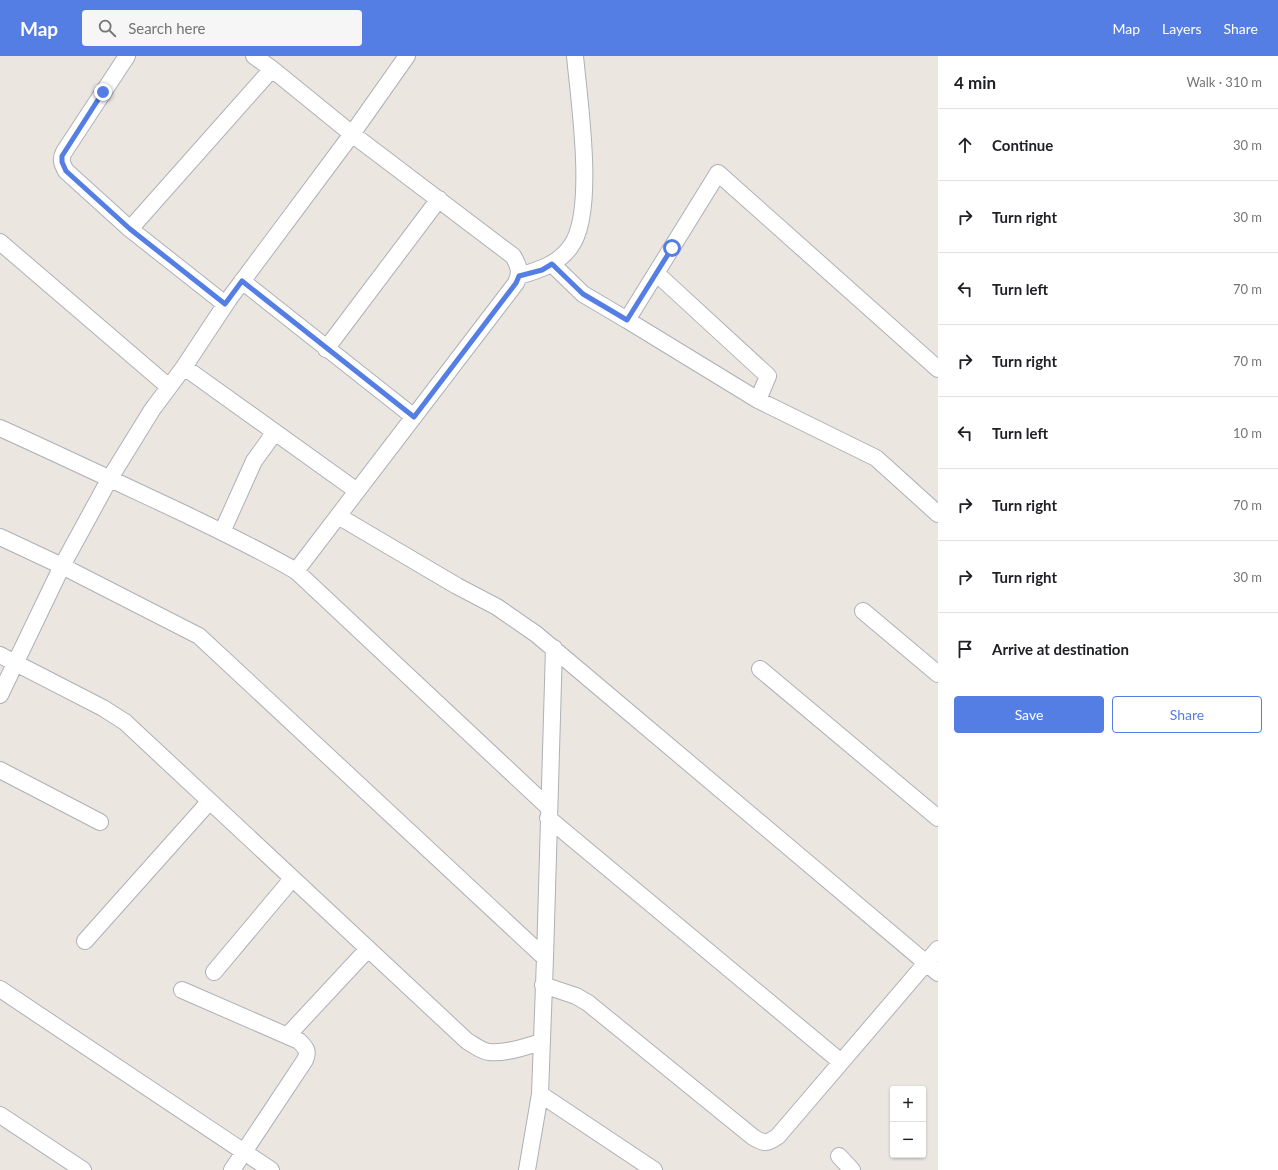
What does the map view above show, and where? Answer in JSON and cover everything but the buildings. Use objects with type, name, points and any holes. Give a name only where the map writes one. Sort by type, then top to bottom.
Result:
[{"type":"street","points":[[127,56],[64,152],[62,162],[66,171],[130,229],[225,304]]},
{"type":"street","points":[[254,56],[352,134],[513,256],[518,263],[519,276],[516,283],[296,571]]},
{"type":"street","points":[[0,695],[62,566],[110,478],[152,410],[169,388],[225,304],[352,134],[407,56]]},
{"type":"street","points":[[519,276],[542,270],[561,258],[572,246],[579,230],[583,213],[584,157],[575,56]]},
{"type":"street","points":[[130,229],[272,69]]},
{"type":"street","points":[[627,320],[718,173],[938,369]]},
{"type":"street","points":[[326,348],[439,199]]},
{"type":"street","points":[[0,242],[169,388]]},
{"type":"street","points":[[552,264],[583,294],[758,400],[876,458],[938,514]]},
{"type":"street","points":[[656,273],[768,376],[758,400]]},
{"type":"street","points":[[242,281],[414,417]]},
{"type":"street","points":[[184,366],[357,491]]},
{"type":"street","points":[[0,428],[110,478],[268,554],[296,571],[548,812],[841,1062]]},
{"type":"street","points":[[222,532],[254,461],[275,432]]},
{"type":"street","points":[[338,516],[457,586],[497,607],[520,622],[554,648],[932,968]]},
{"type":"street","points":[[0,537],[62,566],[198,636],[545,958]]},
{"type":"street","points":[[863,611],[938,674]]},
{"type":"street","points":[[527,1170],[540,1094],[554,648]]},
{"type":"street","points":[[0,655],[103,708],[124,722],[467,1041],[479,1049],[490,1052],[506,1051],[542,1042]]},
{"type":"street","points":[[760,668],[938,818]]},
{"type":"street","points":[[0,770],[100,822]]},
{"type":"street","points":[[86,941],[209,802]]},
{"type":"street","points":[[214,972],[292,879]]},
{"type":"street","points":[[288,1036],[368,949]]},
{"type":"street","points":[[543,985],[576,996],[588,1003],[753,1137],[761,1142],[769,1142],[778,1136],[841,1062],[932,968],[938,950]]},
{"type":"street","points":[[0,989],[271,1170]]},
{"type":"street","points":[[182,990],[299,1041],[305,1048],[307,1054],[305,1060],[232,1170]]},
{"type":"street","points":[[540,1094],[654,1170]]},
{"type":"street","points":[[0,1115],[83,1170]]},
{"type":"street","points":[[839,1156],[852,1170]]},
{"type":"route","points":[[103,92],[62,156],[63,166],[66,171],[130,229],[225,304],[242,281],[414,417],[516,283],[519,276],[542,270],[552,264],[583,294],[627,320],[672,248]]}]
